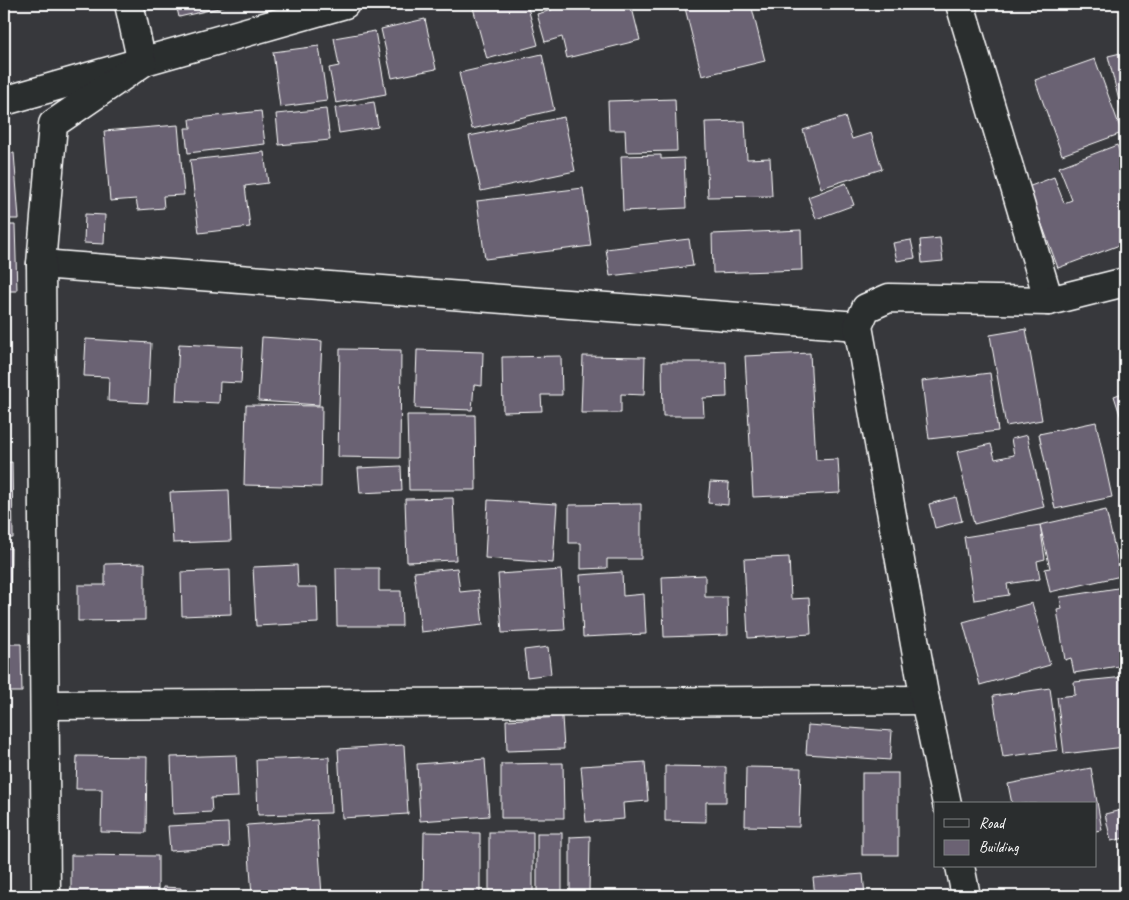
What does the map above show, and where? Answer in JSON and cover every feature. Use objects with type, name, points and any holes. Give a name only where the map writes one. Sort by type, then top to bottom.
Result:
[{"type":"street","points":[[129,4],[142,63]]},
{"type":"street","points":[[4,101],[345,4]]},
{"type":"street","points":[[960,4],[1049,301]]},
{"type":"street","points":[[46,896],[46,705],[41,264],[53,124],[142,63]]},
{"type":"street","points":[[41,264],[858,326]]},
{"type":"street","points":[[947,802],[926,700],[858,326],[866,308],[889,298],[1049,301],[1125,282]]},
{"type":"street","points":[[46,705],[926,700]]},
{"type":"street","points":[[960,868],[966,896]]},
{"type":"building","points":[[176,4],[223,4],[223,7],[179,17]]},
{"type":"building","points":[[472,4],[527,4],[538,45],[487,59]]},
{"type":"building","points":[[550,4],[631,4],[640,40],[567,58],[562,37],[545,42],[537,14],[552,10]]},
{"type":"building","points":[[684,4],[751,4],[765,61],[702,76]]},
{"type":"building","points":[[425,19],[436,69],[392,78],[381,29]]},
{"type":"building","points":[[375,31],[386,94],[336,103],[329,68],[339,66],[334,38]]},
{"type":"building","points":[[319,46],[327,101],[280,107],[273,52]]},
{"type":"building","points":[[1125,52],[1125,121],[1124,121],[1108,56]]},
{"type":"building","points":[[542,54],[554,110],[472,129],[459,73]]},
{"type":"building","points":[[1095,59],[1122,133],[1062,155],[1035,80]]},
{"type":"building","points":[[675,99],[677,151],[626,152],[625,130],[609,130],[608,101]]},
{"type":"building","points":[[374,102],[378,127],[339,133],[335,108]]},
{"type":"building","points":[[326,109],[330,140],[279,145],[276,114]]},
{"type":"building","points":[[261,111],[265,144],[188,153],[185,128],[191,128],[190,119]]},
{"type":"building","points":[[564,117],[575,171],[481,191],[469,136]]},
{"type":"building","points":[[845,117],[852,139],[871,133],[882,169],[821,188],[803,130]]},
{"type":"building","points":[[745,121],[747,159],[770,158],[772,196],[708,197],[705,122]]},
{"type":"building","points":[[178,125],[184,195],[163,196],[164,208],[138,210],[136,199],[110,201],[104,131]]},
{"type":"building","points":[[1117,145],[1125,167],[1125,243],[1058,268],[1028,187],[1054,177],[1064,203],[1072,200],[1059,167]]},
{"type":"building","points":[[264,152],[268,183],[245,186],[250,227],[199,233],[190,160]]},
{"type":"building","points":[[14,153],[19,219],[4,219],[4,154]]},
{"type":"building","points":[[661,155],[661,159],[684,158],[686,208],[623,211],[621,156]]},
{"type":"building","points":[[846,183],[854,205],[816,219],[808,197]]},
{"type":"building","points":[[583,188],[591,246],[485,259],[477,201]]},
{"type":"building","points":[[85,214],[105,215],[104,244],[84,243]]},
{"type":"building","points":[[4,225],[15,225],[17,291],[4,291]]},
{"type":"building","points":[[801,230],[802,270],[713,273],[712,234]]},
{"type":"building","points":[[940,238],[943,261],[922,263],[920,240]]},
{"type":"building","points":[[689,239],[693,266],[610,276],[606,249]]},
{"type":"building","points":[[911,240],[915,258],[897,261],[893,243]]},
{"type":"building","points":[[1026,329],[1042,420],[1006,426],[990,335]]},
{"type":"building","points":[[262,337],[322,341],[319,405],[258,401]]},
{"type":"building","points":[[86,339],[151,343],[148,403],[108,401],[109,377],[84,376]]},
{"type":"building","points":[[179,344],[243,347],[241,383],[220,382],[219,403],[176,401]]},
{"type":"building","points":[[340,349],[401,350],[400,458],[338,457]]},
{"type":"building","points":[[417,350],[483,352],[482,386],[474,385],[472,410],[415,408]]},
{"type":"building","points":[[810,353],[816,460],[838,459],[840,493],[753,497],[745,356]]},
{"type":"building","points":[[561,356],[562,395],[541,395],[542,411],[503,412],[502,357]]},
{"type":"building","points":[[583,356],[645,357],[644,395],[621,394],[621,413],[581,413]]},
{"type":"building","points":[[662,362],[726,362],[727,397],[703,398],[704,416],[663,416]]},
{"type":"building","points":[[990,373],[998,431],[929,439],[922,381]]},
{"type":"building","points":[[1125,392],[1125,430],[1114,396]]},
{"type":"building","points":[[246,405],[322,406],[321,487],[244,485]]},
{"type":"building","points":[[407,415],[475,415],[476,490],[409,490]]},
{"type":"building","points":[[1096,422],[1112,497],[1055,509],[1039,434]]},
{"type":"building","points":[[1027,435],[1044,507],[974,524],[957,452],[991,444],[995,459],[1014,455],[1011,439]]},
{"type":"building","points":[[12,462],[13,538],[4,538],[4,463]]},
{"type":"building","points":[[401,466],[402,491],[360,493],[358,468]]},
{"type":"building","points":[[710,482],[729,483],[728,505],[708,503]]},
{"type":"building","points":[[229,490],[231,541],[173,543],[170,492]]},
{"type":"building","points":[[956,497],[962,521],[935,528],[929,504]]},
{"type":"building","points":[[453,498],[456,560],[407,562],[405,499]]},
{"type":"building","points":[[488,500],[557,504],[553,563],[485,558]]},
{"type":"building","points":[[641,504],[641,559],[607,559],[607,568],[581,569],[581,543],[569,543],[569,505]]},
{"type":"building","points":[[1106,510],[1121,576],[1050,592],[1045,569],[1050,568],[1040,525]]},
{"type":"building","points":[[1040,525],[1045,559],[1037,561],[1040,579],[1007,584],[1009,595],[974,600],[964,537]]},
{"type":"building","points":[[4,548],[11,548],[10,610],[4,610]]},
{"type":"building","points":[[789,557],[791,599],[809,598],[811,634],[748,638],[744,559]]},
{"type":"building","points":[[145,563],[145,620],[78,621],[78,585],[105,585],[105,564]]},
{"type":"building","points":[[297,565],[298,587],[317,587],[318,623],[256,626],[253,567]]},
{"type":"building","points":[[336,568],[379,568],[379,591],[401,591],[402,626],[337,626]]},
{"type":"building","points":[[457,568],[460,592],[479,590],[483,625],[421,632],[414,572]]},
{"type":"building","points":[[230,570],[231,614],[182,616],[181,572]]},
{"type":"building","points":[[561,570],[565,630],[502,633],[498,574]]},
{"type":"building","points":[[622,572],[623,596],[644,594],[646,634],[583,637],[580,575]]},
{"type":"building","points":[[705,575],[705,597],[727,597],[728,635],[664,637],[662,577]]},
{"type":"building","points":[[1124,587],[1125,665],[1074,673],[1071,658],[1065,660],[1057,610],[1062,609],[1060,597]]},
{"type":"building","points":[[1032,603],[1050,665],[980,685],[963,622]]},
{"type":"building","points":[[4,644],[21,644],[22,692],[4,692]]},
{"type":"building","points":[[548,647],[551,674],[527,677],[524,650]]},
{"type":"building","points":[[1125,677],[1125,747],[1064,754],[1057,697],[1075,695],[1074,682]]},
{"type":"building","points":[[1050,688],[1058,750],[1003,757],[993,696]]},
{"type":"building","points":[[562,717],[564,749],[507,751],[506,720]]},
{"type":"building","points":[[808,725],[892,731],[890,760],[806,754]]},
{"type":"building","points":[[404,745],[408,814],[342,818],[338,749]]},
{"type":"building","points":[[236,755],[238,797],[211,798],[212,812],[173,814],[171,757]]},
{"type":"building","points":[[77,756],[147,757],[146,833],[101,832],[102,789],[76,789]]},
{"type":"building","points":[[329,757],[331,813],[258,815],[256,760]]},
{"type":"building","points":[[485,759],[489,816],[420,821],[417,764]]},
{"type":"building","points":[[645,762],[648,801],[623,803],[624,819],[586,822],[581,766]]},
{"type":"building","points":[[563,763],[564,818],[501,818],[501,764]]},
{"type":"building","points":[[665,766],[726,767],[726,802],[706,802],[706,822],[665,821]]},
{"type":"building","points":[[746,767],[801,768],[799,827],[745,826]]},
{"type":"building","points":[[1091,768],[1102,830],[1096,831],[1096,802],[1012,802],[1008,784]]},
{"type":"building","points":[[862,773],[898,773],[898,855],[862,855]]},
{"type":"building","points":[[1125,809],[1125,838],[1111,841],[1105,814]]},
{"type":"building","points":[[317,820],[322,896],[252,896],[247,825]]},
{"type":"building","points":[[228,823],[229,847],[170,851],[168,826]]},
{"type":"building","points":[[424,832],[480,833],[480,896],[423,896]]},
{"type":"building","points":[[489,832],[533,832],[533,896],[489,896]]},
{"type":"building","points":[[537,833],[562,833],[562,896],[537,896]]},
{"type":"building","points":[[590,836],[589,892],[570,892],[570,837]]},
{"type":"building","points":[[71,855],[158,856],[158,896],[71,896]]},
{"type":"building","points":[[4,874],[8,875],[7,896],[4,896]]},
{"type":"building","points":[[863,874],[865,896],[815,896],[813,878]]},
{"type":"building","points":[[163,887],[181,888],[180,896],[163,896]]}]
